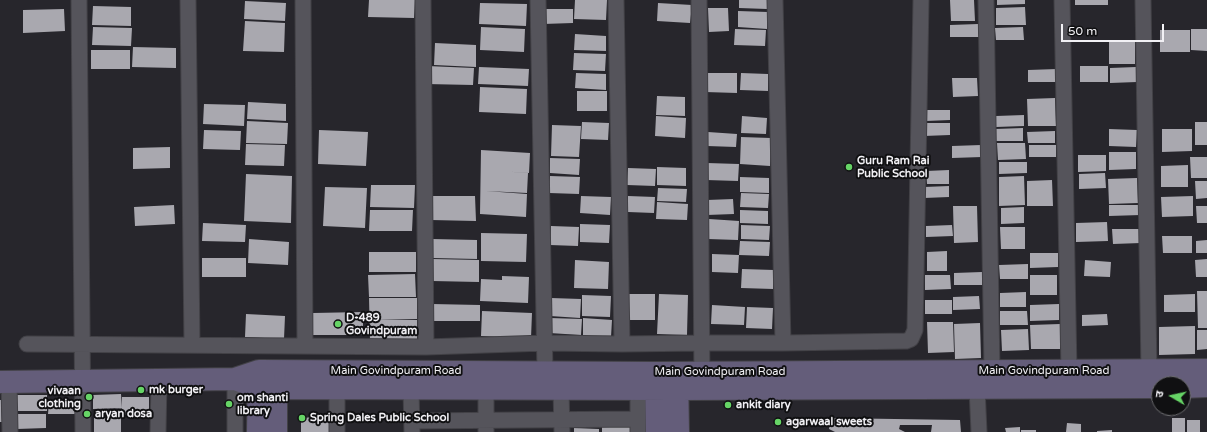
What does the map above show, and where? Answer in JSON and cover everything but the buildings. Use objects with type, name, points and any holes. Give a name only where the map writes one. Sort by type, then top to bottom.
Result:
[{"type":"street","points":[[79,0],[83,432]]},
{"type":"street","points":[[188,0],[192,345]]},
{"type":"street","points":[[303,0],[305,346]]},
{"type":"street","points":[[423,0],[426,347]]},
{"type":"street","points":[[538,0],[545,372]]},
{"type":"street","points":[[616,0],[622,344]]},
{"type":"street","points":[[699,0],[702,381]]},
{"type":"street","points":[[775,0],[783,343]]},
{"type":"street","points":[[28,344],[426,347],[545,343],[622,344],[906,341],[911,339],[915,330],[921,0]]},
{"type":"street","points":[[986,0],[992,371]]},
{"type":"street","points":[[1062,0],[1068,371]]},
{"type":"street","points":[[1143,0],[1154,376]]},
{"type":"street","name":"Main Govindpuram Road","points":[[1172,376],[1207,370]]},
{"type":"street","name":"Main Govindpuram Road","points":[[267,379],[337,388],[561,389],[661,382],[992,371],[1068,371],[1151,379]]},
{"type":"street","name":"Main Govindpuram Road","points":[[4,382],[235,380],[545,372],[661,382]]},
{"type":"street","points":[[258,432],[267,379]]},
{"type":"street","points":[[267,379],[276,432]]},
{"type":"street","name":"Main Govindpuram Road","points":[[702,381],[977,388],[1151,379]]},
{"type":"street","points":[[158,432],[159,380]]},
{"type":"street","points":[[235,380],[235,432]]},
{"type":"street","points":[[4,382],[10,432]]},
{"type":"street","points":[[411,389],[412,427],[638,426],[661,382]]},
{"type":"street","points":[[658,432],[661,382]]},
{"type":"street","points":[[661,382],[678,432]]},
{"type":"street","points":[[1191,387],[1207,386]]},
{"type":"street","points":[[337,388],[337,432]]},
{"type":"street","points":[[977,388],[978,432]]},
{"type":"street","points":[[486,389],[486,426]]},
{"type":"street","points":[[561,389],[562,426]]},
{"type":"place","name":"Guru Ram Rai Public School","points":[[849,167]]},
{"type":"place","name":"D-489 Govindpuram","points":[[338,324]]},
{"type":"place","name":"mk burger","points":[[141,390]]},
{"type":"place","name":"vivaan clothing","points":[[89,397]]},
{"type":"place","name":"om shanti library","points":[[229,404]]},
{"type":"place","name":"ankit diary","points":[[728,405]]},
{"type":"place","name":"aryan dosa","points":[[87,414]]},
{"type":"place","name":"Spring Dales Public School","points":[[302,418]]},
{"type":"place","name":"agarwaal sweets","points":[[778,422]]}]
